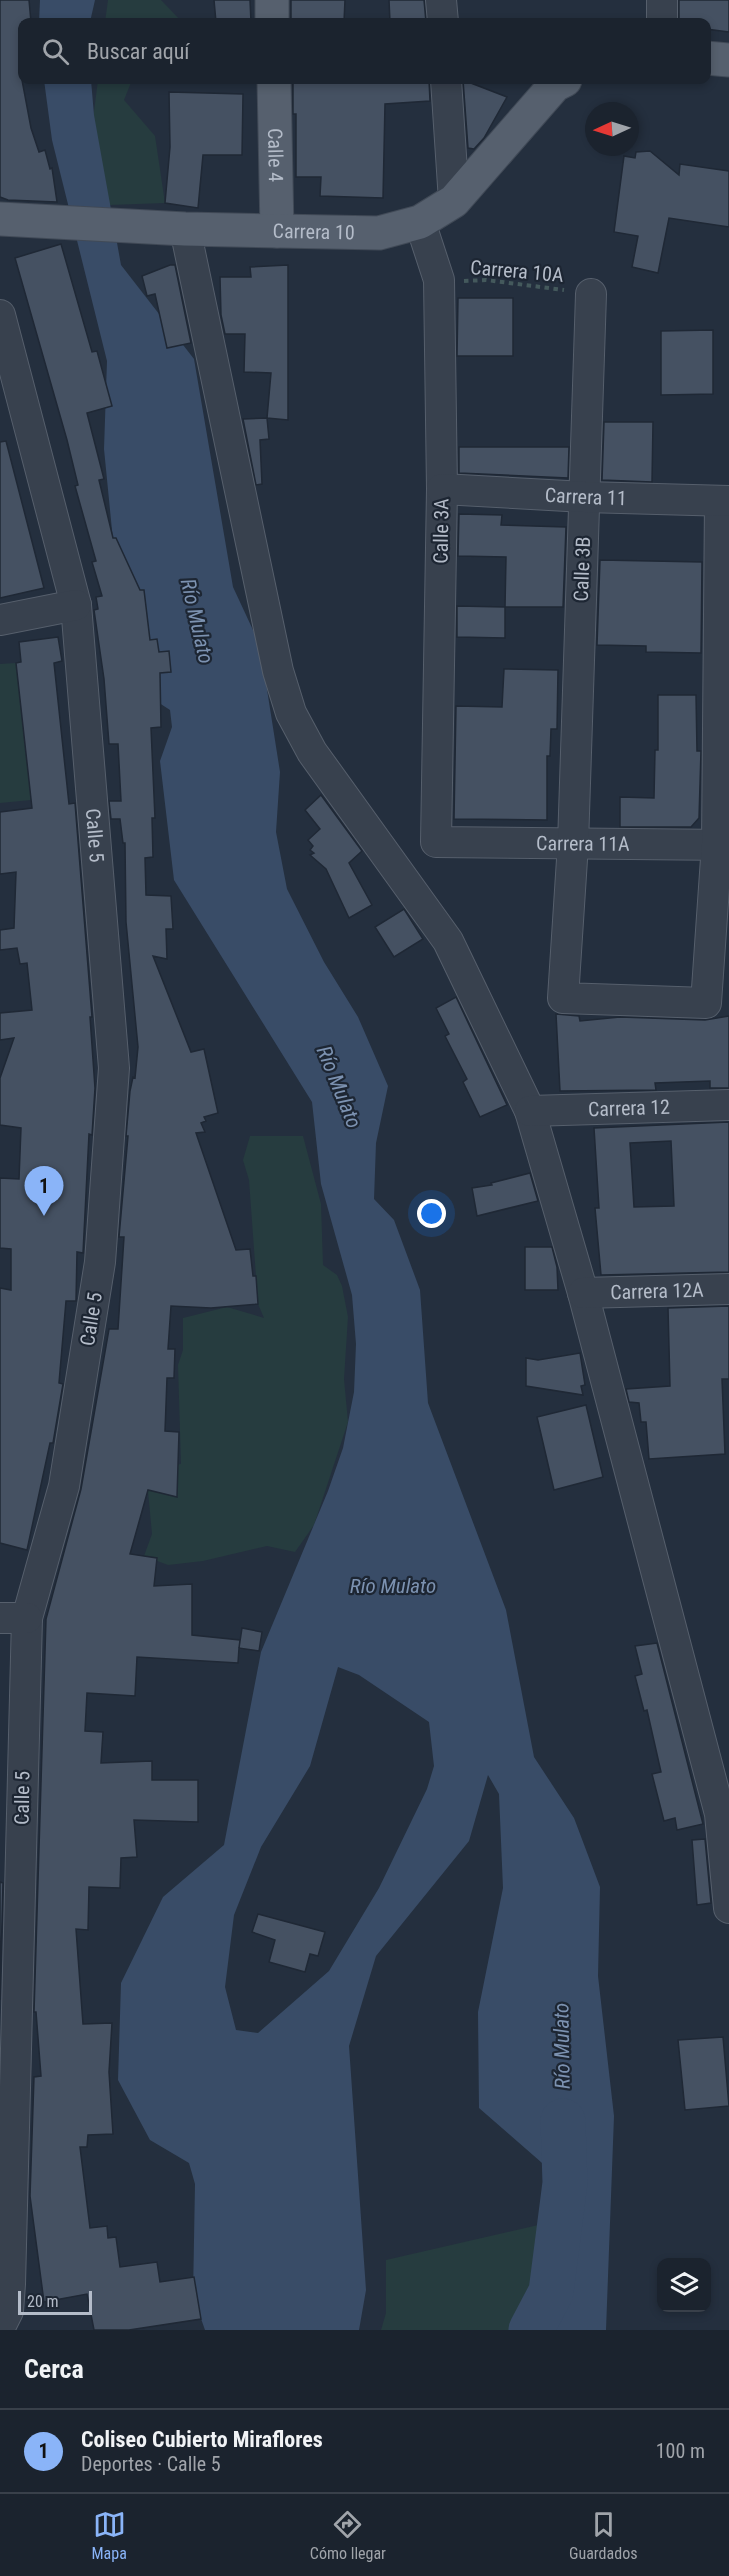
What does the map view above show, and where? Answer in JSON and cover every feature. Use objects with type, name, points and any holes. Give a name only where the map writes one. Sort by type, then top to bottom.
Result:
[{"type":"main road","points":[[272,0],[272,18]]},
{"type":"main road","points":[[711,58],[729,60]]},
{"type":"main road","name":"Calle 4","points":[[273,84],[277,231]]},
{"type":"main road","name":"Carrera 10","points":[[14,219],[185,229],[379,233],[420,222],[454,201],[557,84]]},
{"type":"street","points":[[441,0],[443,18]]},
{"type":"street","points":[[662,0],[662,18]]},
{"type":"street","points":[[447,84],[454,201]]},
{"type":"street","name":"Calle 3A","points":[[420,222],[439,280],[442,489],[436,842]]},
{"type":"street","points":[[185,229],[278,671],[291,713],[312,752],[448,941],[530,1111],[583,1293],[720,1814],[729,1908]]},
{"type":"street","name":"Calle 3B","points":[[591,294],[573,844],[563,998],[706,1003],[723,844]]},
{"type":"street","name":"Calle 5","points":[[0,315],[75,605],[114,1068],[98,1274],[64,1486],[14,1618],[10,2284],[8,2311],[0,2327]]},
{"type":"street","name":"Carrera 11","points":[[442,489],[585,497],[725,501]]},
{"type":"street","points":[[723,844],[725,501]]},
{"type":"street","points":[[0,620],[75,605]]},
{"type":"street","name":"Carrera 11A","points":[[436,842],[723,844]]},
{"type":"street","name":"Carrera 12","points":[[530,1111],[729,1105]]},
{"type":"street","name":"Carrera 12A","points":[[583,1293],[729,1289]]},
{"type":"path","name":"Carrera 10A","points":[[439,280],[486,280],[591,294]]},
{"type":"green space","points":[[108,0],[161,0],[178,18],[106,18]]},
{"type":"green space","points":[[97,84],[130,84],[124,100],[155,136],[165,203],[82,206]]},
{"type":"green space","points":[[16,663],[31,800],[0,803],[0,664]]},
{"type":"green space","points":[[250,1136],[303,1136],[321,1204],[323,1265],[337,1275],[342,1286],[348,1317],[344,1379],[348,1422],[314,1525],[295,1552],[267,1546],[203,1561],[168,1565],[144,1556],[152,1534],[146,1470],[181,1464],[178,1365],[183,1350],[183,1318],[227,1307],[264,1318],[258,1304],[249,1180],[243,1160]]},
{"type":"green space","points":[[560,2220],[551,2292],[534,2330],[381,2330],[386,2313],[386,2260]]},
{"type":"water","points":[[40,0],[95,0],[91,18],[39,18]]},
{"type":"water","name":"Río Mulato","points":[[45,84],[91,84],[94,115],[121,265],[194,359],[233,587],[260,645],[280,772],[276,832],[287,889],[324,962],[358,1017],[388,1086],[376,1143],[374,1199],[394,1220],[420,1290],[428,1403],[506,1610],[534,1757],[574,1818],[600,1887],[598,1976],[614,2116],[606,2330],[547,2330],[565,2183],[479,2108],[478,2012],[503,1888],[499,1794],[488,1775],[469,1841],[376,1956],[349,2046],[366,2290],[359,2330],[205,2330],[193,2296],[195,2184],[189,2163],[150,2140],[118,2080],[121,1983],[163,1897],[224,1845],[261,1652],[328,1491],[343,1448],[354,1392],[356,1344],[352,1295],[321,1184],[312,1102],[174,880],[160,761],[172,727],[170,710],[127,682],[104,449],[107,361],[52,140]],"holes":[[[338,1667],[359,1675],[429,1722],[434,1766],[427,1789],[379,1888],[329,1971],[258,2033],[236,2030],[225,1987],[234,1915],[261,1847],[310,1766]]]},
{"type":"building","points":[[0,0],[29,0],[31,18],[18,18],[18,84],[23,84],[31,128],[39,152],[45,150],[50,169],[52,168],[57,202],[8,200],[0,197]]},
{"type":"building","points":[[214,0],[250,0],[251,18],[216,18]]},
{"type":"building","points":[[291,0],[345,0],[344,18],[291,18]]},
{"type":"building","points":[[389,0],[424,0],[426,18],[390,18]]},
{"type":"building","points":[[679,0],[729,0],[729,32],[711,30],[711,18],[679,18]]},
{"type":"building","points":[[293,84],[429,84],[430,101],[385,104],[383,198],[320,196],[321,177],[296,177],[296,114],[293,114]]},
{"type":"building","points":[[463,84],[473,84],[507,97],[484,138],[474,149],[468,148]]},
{"type":"building","points":[[169,92],[243,94],[242,155],[203,155],[198,208],[165,203],[170,147]]},
{"type":"building","points":[[650,151],[679,175],[680,164],[729,171],[729,227],[669,218],[658,273],[632,267],[638,236],[614,232],[624,156],[635,158],[639,156],[639,152]]},
{"type":"building","points":[[61,244],[92,352],[97,351],[112,406],[87,413],[104,479],[99,480],[113,538],[116,538],[140,590],[144,590],[150,640],[157,639],[159,652],[169,651],[171,672],[160,673],[161,727],[151,728],[155,818],[152,818],[153,857],[145,858],[146,895],[171,896],[173,929],[166,929],[167,959],[153,956],[191,1052],[204,1049],[218,1113],[204,1117],[206,1121],[201,1123],[205,1132],[196,1133],[236,1250],[250,1249],[253,1276],[256,1276],[258,1304],[211,1308],[171,1306],[168,1349],[175,1349],[174,1378],[167,1378],[165,1431],[179,1432],[177,1497],[148,1490],[130,1554],[157,1558],[154,1586],[192,1584],[192,1635],[240,1640],[238,1663],[137,1657],[135,1696],[87,1693],[85,1731],[103,1732],[101,1763],[152,1761],[152,1780],[198,1780],[198,1822],[134,1820],[137,1857],[121,1858],[120,1888],[89,1887],[88,1930],[76,1929],[83,2024],[112,2023],[109,2072],[113,2134],[88,2135],[87,2147],[80,2147],[90,2228],[107,2226],[108,2238],[116,2237],[120,2267],[157,2262],[160,2282],[194,2277],[201,2319],[129,2330],[94,2330],[87,2294],[44,2302],[30,2196],[34,2077],[41,2076],[36,2012],[34,2012],[46,1619],[81,1489],[109,1329],[118,1329],[124,1237],[119,1237],[128,1136],[126,1136],[130,1091],[133,1077],[135,1078],[138,1047],[126,922],[125,843],[123,843],[120,819],[111,819],[109,801],[121,801],[118,744],[109,744],[104,679],[94,610],[98,609],[96,597],[102,596],[92,562],[96,561],[75,486],[78,485],[67,440],[15,258]]},
{"type":"building","points":[[175,265],[191,343],[167,348],[155,294],[147,296],[142,276]]},
{"type":"building","points":[[288,265],[288,420],[267,418],[271,373],[244,372],[245,334],[225,334],[221,315],[220,277],[251,277],[250,267]]},
{"type":"building","points":[[458,298],[513,298],[513,356],[457,356]]},
{"type":"building","points":[[713,330],[713,394],[661,395],[661,331]]},
{"type":"building","points":[[267,418],[269,439],[260,440],[262,484],[256,485],[243,419]]},
{"type":"building","points":[[604,422],[653,422],[652,482],[602,480]]},
{"type":"building","points":[[6,441],[44,588],[0,598],[0,442]]},
{"type":"building","points":[[459,447],[569,447],[568,478],[459,473]]},
{"type":"building","points":[[459,514],[502,515],[501,525],[566,527],[563,607],[505,607],[506,557],[458,556]]},
{"type":"building","points":[[600,560],[702,562],[701,653],[646,652],[646,646],[597,645]]},
{"type":"building","points":[[457,606],[505,607],[505,638],[457,637]]},
{"type":"building","points":[[58,637],[62,661],[54,663],[69,804],[75,803],[92,1017],[90,1017],[95,1088],[92,1135],[89,1134],[83,1253],[77,1252],[76,1301],[66,1301],[59,1383],[63,1384],[53,1443],[50,1443],[27,1550],[0,1543],[0,1288],[11,1290],[11,1249],[0,1248],[0,1178],[19,1179],[21,1128],[0,1125],[0,1078],[14,1038],[0,1040],[0,1013],[32,1010],[27,963],[20,964],[17,948],[0,950],[0,930],[14,928],[16,872],[0,874],[0,812],[32,808],[16,663],[21,662],[19,642]]},
{"type":"building","points":[[504,669],[558,670],[557,729],[551,729],[550,756],[547,756],[547,820],[454,819],[456,706],[502,707]]},
{"type":"building","points":[[658,695],[696,695],[697,751],[701,751],[699,818],[691,827],[620,827],[620,797],[654,798],[655,750],[658,750]]},
{"type":"building","points":[[321,795],[362,851],[349,863],[372,905],[349,918],[326,869],[310,855],[314,853],[310,850],[313,846],[308,840],[320,829],[305,810]]},
{"type":"building","points":[[404,909],[423,939],[394,957],[375,927]]},
{"type":"building","points":[[456,997],[507,1105],[480,1117],[463,1082],[467,1079],[445,1036],[449,1034],[436,1008]]},
{"type":"building","points":[[556,1014],[579,1016],[580,1021],[620,1017],[705,1020],[729,1016],[729,1088],[710,1088],[710,1081],[655,1083],[656,1090],[560,1091]]},
{"type":"building","points":[[729,1122],[729,1272],[601,1275],[595,1208],[599,1208],[594,1128]],"holes":[[[671,1141],[674,1206],[634,1207],[630,1143]]]},
{"type":"building","points":[[530,1173],[538,1201],[477,1216],[472,1188],[492,1185],[491,1183]]},
{"type":"building","points":[[525,1247],[552,1247],[557,1267],[558,1290],[525,1290]]},
{"type":"building","points":[[729,1306],[729,1379],[722,1379],[725,1454],[649,1459],[646,1422],[641,1422],[639,1403],[629,1402],[626,1389],[670,1386],[668,1308]]},
{"type":"building","points":[[580,1353],[585,1385],[581,1386],[583,1395],[526,1386],[526,1358],[538,1360]]},
{"type":"building","points":[[586,1405],[603,1477],[554,1490],[537,1417]]},
{"type":"building","points":[[242,1628],[262,1632],[259,1651],[239,1648]]},
{"type":"building","points":[[657,1643],[703,1824],[677,1830],[675,1818],[664,1821],[652,1774],[661,1772],[647,1710],[644,1711],[635,1676],[642,1674],[635,1646]]},
{"type":"building","points":[[705,1839],[711,1903],[697,1905],[692,1840]]},
{"type":"building","points":[[0,1882],[3,1883],[0,2000]]},
{"type":"building","points":[[258,1914],[325,1932],[318,1956],[310,1954],[305,1972],[269,1962],[275,1940],[252,1932]]},
{"type":"building","points":[[723,2037],[729,2106],[685,2110],[678,2040]]},
{"type":"waterway","name":"Río Mulato","points":[[531,2330],[551,2292],[565,2183],[563,2121]]},
{"type":"place","name":"Coliseo Cubierto Miraflores","points":[[44,1216]]}]
